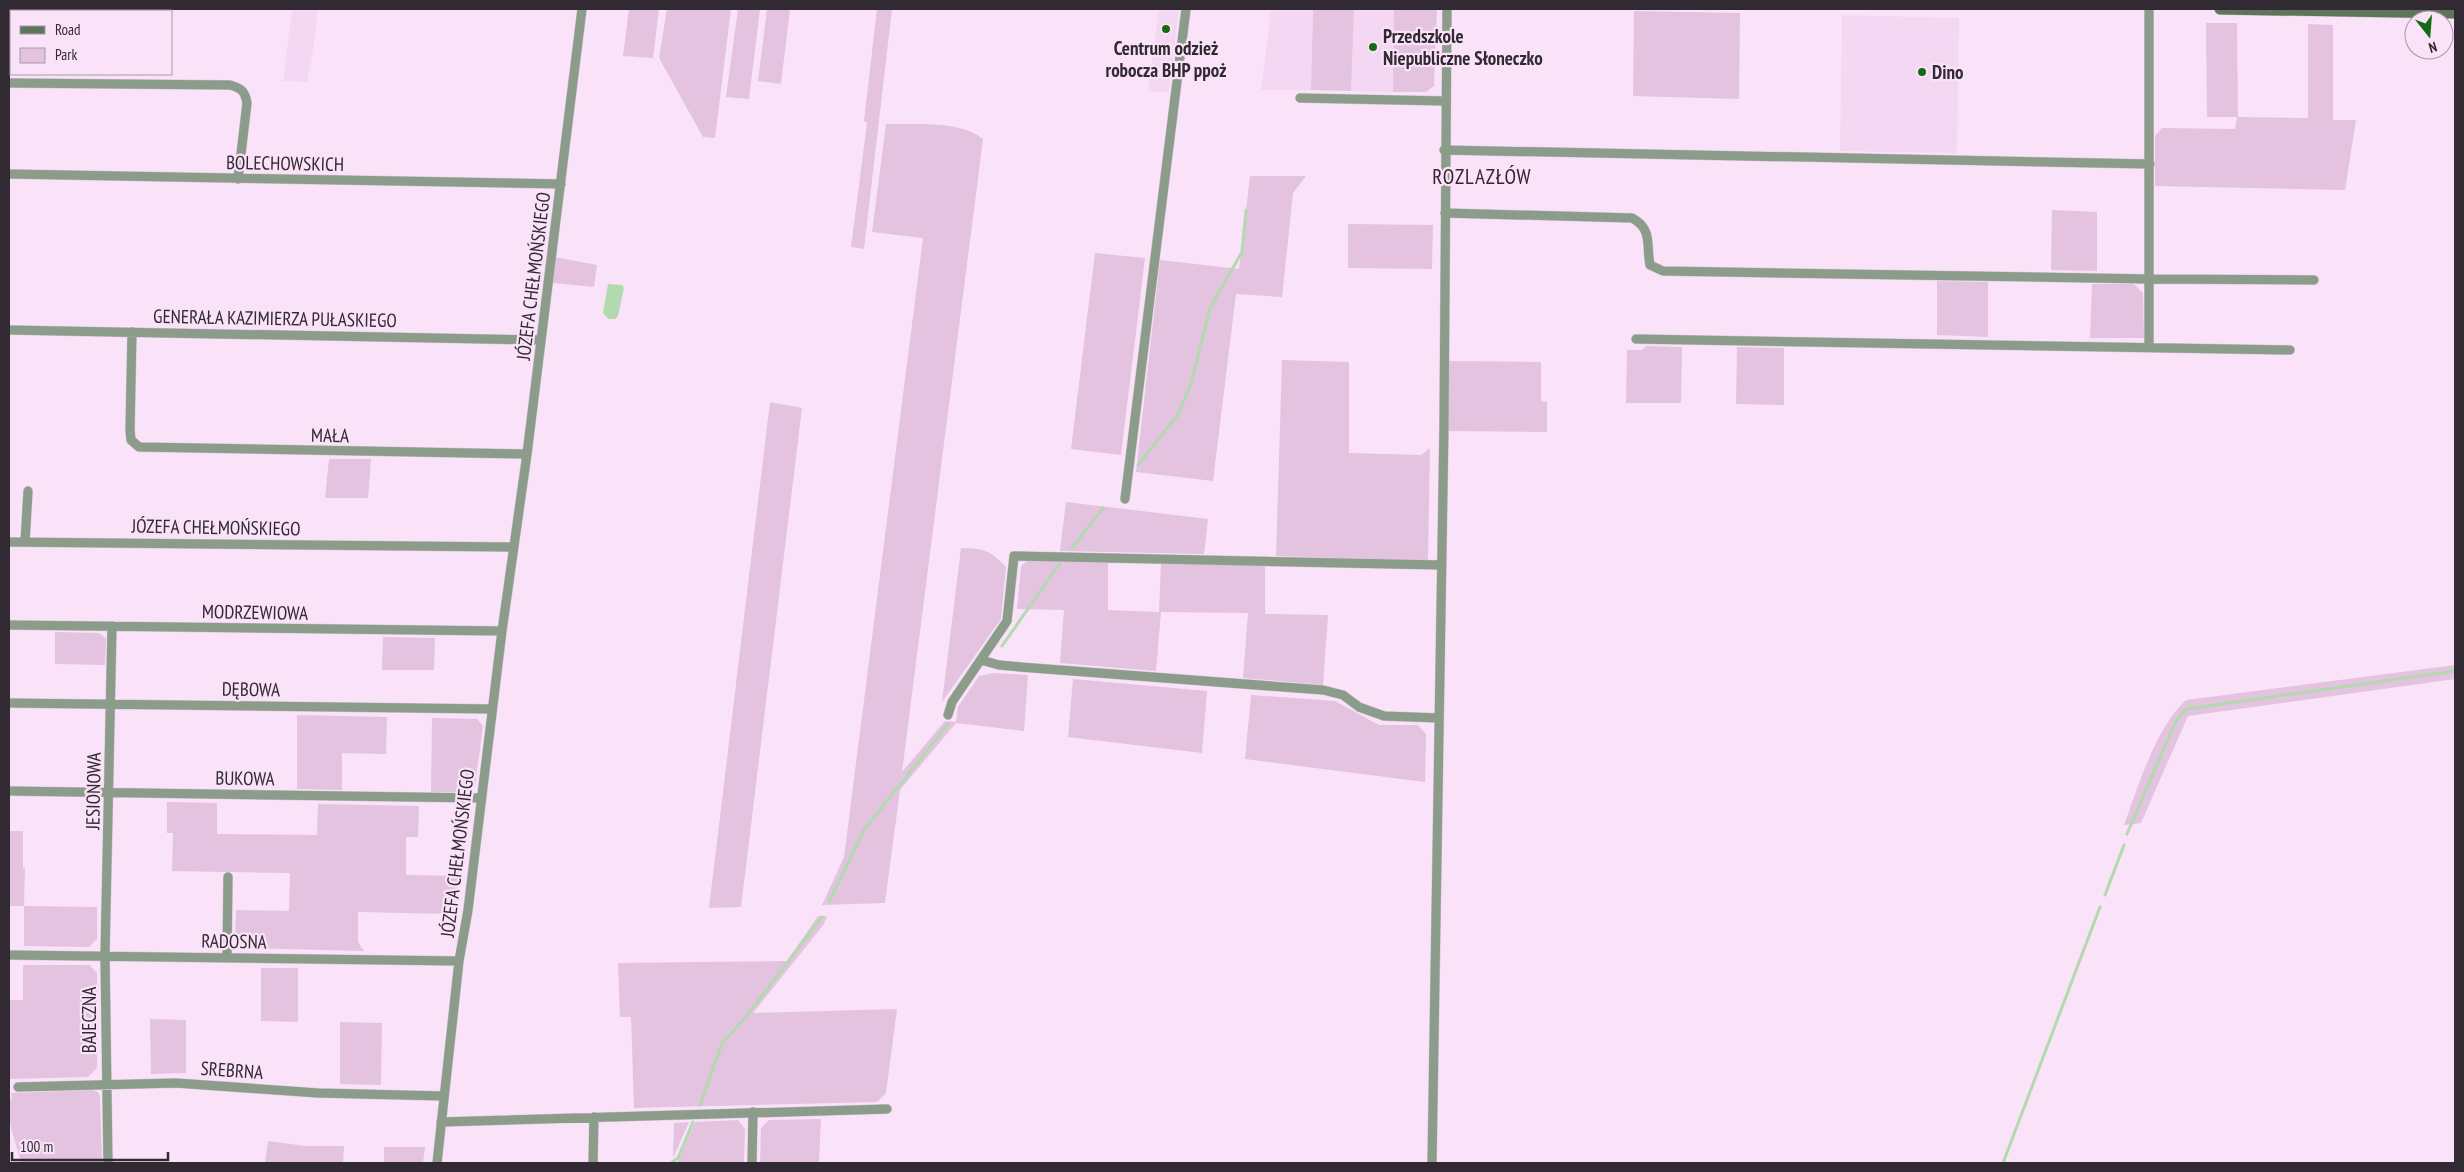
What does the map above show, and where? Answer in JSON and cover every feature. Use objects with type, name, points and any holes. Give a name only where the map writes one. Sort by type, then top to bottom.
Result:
[{"type":"street","name":"JÓZEFA CHEŁMOŃSKIEGO","points":[[437,1163],[459,961],[513,546],[527,454],[582,9]]},
{"type":"street","points":[[1125,499],[1186,9]]},
{"type":"street","points":[[1432,1163],[1447,9]]},
{"type":"street","points":[[2149,9],[2150,164],[2148,279],[2150,347]]},
{"type":"street","points":[[2220,9],[2380,10],[2455,13]]},
{"type":"street","points":[[9,83],[230,85],[239,87],[246,95],[247,103],[238,179]]},
{"type":"street","points":[[1300,98],[1445,101]]},
{"type":"street","points":[[1444,150],[2150,164]]},
{"type":"street","name":"BOLECHOWSKICH","points":[[9,174],[561,184]]},
{"type":"street","points":[[1445,213],[1632,218],[1642,223],[1648,234],[1650,265],[1663,271],[2314,280]]},
{"type":"street","name":"GENERAŁA KAZIMIERZA PUŁASKIEGO","points":[[9,330],[540,340]]},
{"type":"street","name":"MAŁA","points":[[132,332],[130,430],[133,444],[144,448],[527,454]]},
{"type":"street","points":[[1636,339],[2290,350]]},
{"type":"street","points":[[25,542],[28,491]]},
{"type":"street","name":"JÓZEFA CHEŁMOŃSKIEGO","points":[[9,542],[513,546]]},
{"type":"street","points":[[948,715],[952,702],[1007,621],[1013,559],[1014,556],[1020,554],[1441,565]]},
{"type":"street","name":"MODRZEWIOWA","points":[[9,625],[502,631]]},
{"type":"street","name":"JESIONOWA","points":[[105,956],[112,626]]},
{"type":"street","points":[[982,660],[1006,666],[1323,690],[1343,695],[1359,707],[1384,716],[1439,718]]},
{"type":"street","name":"DĘBOWA","points":[[9,702],[492,709]]},
{"type":"street","name":"BUKOWA","points":[[9,791],[481,798]]},
{"type":"street","points":[[227,958],[228,877]]},
{"type":"street","name":"RADOSNA","points":[[9,954],[459,961]]},
{"type":"street","name":"BAJECZNA","points":[[105,956],[108,1163]]},
{"type":"street","name":"SREBRNA","points":[[18,1087],[176,1082],[318,1093],[443,1096]]},
{"type":"street","points":[[441,1122],[887,1109]]},
{"type":"street","points":[[752,1163],[753,1112]]},
{"type":"street","points":[[593,1163],[594,1117]]},
{"type":"shaded area","points":[[292,9],[318,9],[307,82],[283,81]]},
{"type":"shaded area","points":[[1159,9],[1179,9],[1169,93],[1148,91]]},
{"type":"shaded area","points":[[1271,9],[1313,9],[1311,90],[1261,90]]},
{"type":"shaded area","name":"Przedszkole Niepubliczne Słoneczko","points":[[1354,9],[1394,9],[1393,92],[1351,91]]},
{"type":"shaded area","points":[[1842,15],[1959,18],[1957,153],[1840,151]]},
{"type":"shaded area","points":[[608,284],[622,285],[624,288],[618,316],[615,319],[608,319],[603,313]]},
{"type":"green space","points":[[629,9],[659,9],[653,58],[623,56]]},
{"type":"green space","points":[[667,9],[731,9],[715,138],[703,137],[659,58]]},
{"type":"green space","points":[[738,9],[760,9],[749,99],[726,97]]},
{"type":"green space","points":[[767,9],[790,9],[781,84],[758,81]]},
{"type":"green space","points":[[877,9],[892,9],[864,249],[851,247],[867,123],[864,121]]},
{"type":"green space","points":[[1313,9],[1354,9],[1351,91],[1311,90]]},
{"type":"green space","points":[[1394,9],[1437,9],[1434,86],[1426,92],[1393,92]]},
{"type":"green space","points":[[1634,11],[1740,13],[1739,99],[1633,96]]},
{"type":"green space","points":[[2206,23],[2237,23],[2238,117],[2308,118],[2308,24],[2333,25],[2333,120],[2356,120],[2345,190],[2155,186],[2155,136],[2162,128],[2235,129],[2237,117],[2207,117]]},
{"type":"green space","points":[[886,124],[950,126],[973,133],[983,139],[902,772],[945,721],[956,722],[958,707],[979,676],[994,673],[1028,675],[1024,731],[956,723],[900,790],[885,903],[822,905],[844,857],[923,238],[872,232]]},
{"type":"green space","points":[[1250,176],[1306,176],[1293,193],[1282,297],[1236,294],[1213,481],[1136,472],[1160,260],[1239,269]]},
{"type":"green space","points":[[2052,210],[2097,212],[2097,271],[2051,270]]},
{"type":"green space","points":[[1348,224],[1433,225],[1432,269],[1348,268]]},
{"type":"green space","points":[[1095,253],[1145,258],[1121,455],[1071,449]]},
{"type":"green space","points":[[555,257],[597,265],[594,287],[552,283]]},
{"type":"green space","points":[[1937,281],[1988,282],[1988,337],[1937,335]]},
{"type":"green space","points":[[2092,284],[2134,284],[2143,293],[2144,338],[2090,338]]},
{"type":"green space","points":[[1646,346],[1682,347],[1681,403],[1626,403],[1627,350],[1642,350]]},
{"type":"green space","points":[[1737,347],[1784,348],[1784,405],[1736,404]]},
{"type":"green space","points":[[1282,360],[1349,362],[1349,453],[1421,455],[1430,448],[1428,561],[1276,556]]},
{"type":"green space","points":[[1448,361],[1541,362],[1541,401],[1547,402],[1547,432],[1448,431]]},
{"type":"green space","points":[[770,402],[802,408],[741,907],[709,908]]},
{"type":"green space","points":[[329,459],[371,459],[368,498],[325,498]]},
{"type":"green space","points":[[1066,502],[1208,519],[1204,554],[1060,551]]},
{"type":"green space","points":[[961,548],[986,551],[1006,567],[1001,619],[942,702]]},
{"type":"green space","points":[[1031,558],[1108,560],[1108,610],[1159,612],[1161,562],[1265,564],[1265,614],[1328,615],[1323,685],[1243,678],[1248,613],[1161,612],[1156,671],[1060,663],[1064,610],[1017,609],[1021,566]]},
{"type":"green space","points":[[55,632],[99,633],[106,639],[105,665],[55,664]]},
{"type":"green space","points":[[383,637],[435,638],[434,670],[382,670]]},
{"type":"green space","points":[[2455,665],[2455,679],[2188,716],[2141,823],[2124,825],[2157,741],[2175,712],[2186,700]]},
{"type":"green space","points":[[1073,679],[1207,691],[1202,753],[1068,737]]},
{"type":"green space","points":[[1251,695],[1335,701],[1379,725],[1418,725],[1426,734],[1425,782],[1245,759]]},
{"type":"green space","points":[[297,715],[387,717],[386,754],[342,753],[342,790],[297,789]]},
{"type":"green space","points":[[432,718],[477,719],[483,726],[475,786],[468,792],[431,792]]},
{"type":"green space","points":[[167,802],[217,803],[217,834],[317,835],[318,804],[419,806],[418,837],[406,837],[406,875],[460,876],[453,914],[358,912],[358,942],[364,951],[242,948],[235,941],[236,910],[289,911],[290,873],[172,871],[173,833],[167,833]]},
{"type":"green space","points":[[9,831],[23,831],[23,868],[25,868],[24,906],[9,906]]},
{"type":"green space","points":[[24,906],[97,907],[97,939],[89,947],[24,946]]},
{"type":"green space","points":[[818,916],[827,916],[824,924],[753,1013],[897,1009],[886,1093],[877,1102],[634,1108],[631,1017],[620,1017],[618,963],[787,961]]},
{"type":"green space","points":[[23,965],[90,965],[97,973],[97,1068],[88,1077],[9,1079],[9,1000],[23,1000]]},
{"type":"green space","points":[[261,968],[298,968],[298,1022],[261,1021]]},
{"type":"green space","points":[[150,1019],[186,1020],[186,1073],[151,1074]]},
{"type":"green space","points":[[340,1022],[382,1023],[381,1085],[340,1084]]},
{"type":"green space","points":[[93,1090],[98,1092],[100,1097],[102,1163],[21,1163],[9,1120],[11,1093]]},
{"type":"green space","points":[[821,1119],[819,1163],[760,1163],[761,1128],[769,1120]]},
{"type":"green space","points":[[738,1120],[745,1129],[744,1163],[677,1163],[695,1122]]},
{"type":"green space","points":[[689,1122],[673,1158],[674,1123]]},
{"type":"green space","points":[[268,1141],[306,1146],[344,1146],[343,1163],[265,1163]]},
{"type":"green space","points":[[384,1147],[425,1147],[423,1163],[384,1163]]},
{"type":"waterway","points":[[1138,465],[1177,416],[1190,387],[1210,308],[1242,252],[1246,210]]},
{"type":"waterway","points":[[1072,548],[1103,508]]},
{"type":"waterway","points":[[1002,646],[1060,563]]},
{"type":"waterway","points":[[2127,834],[2175,723],[2186,709],[2455,671]]},
{"type":"waterway","points":[[829,902],[864,830],[948,724]]},
{"type":"waterway","points":[[2105,895],[2124,845]]},
{"type":"waterway","points":[[2003,1163],[2100,907]]},
{"type":"waterway","points":[[700,1105],[722,1043],[745,1018],[822,917]]},
{"type":"waterway","points":[[671,1163],[678,1158],[693,1122]]},
{"type":"place","name":"Centrum odzież robocza BHP ppoż","points":[[1166,29]]},
{"type":"place","name":"Przedszkole Niepubliczne Słoneczko","points":[[1373,47]]},
{"type":"place","name":"Dino","points":[[1922,72]]},
{"type":"district","name":"ROZLAZŁÓW","points":[[1482,176]]}]
